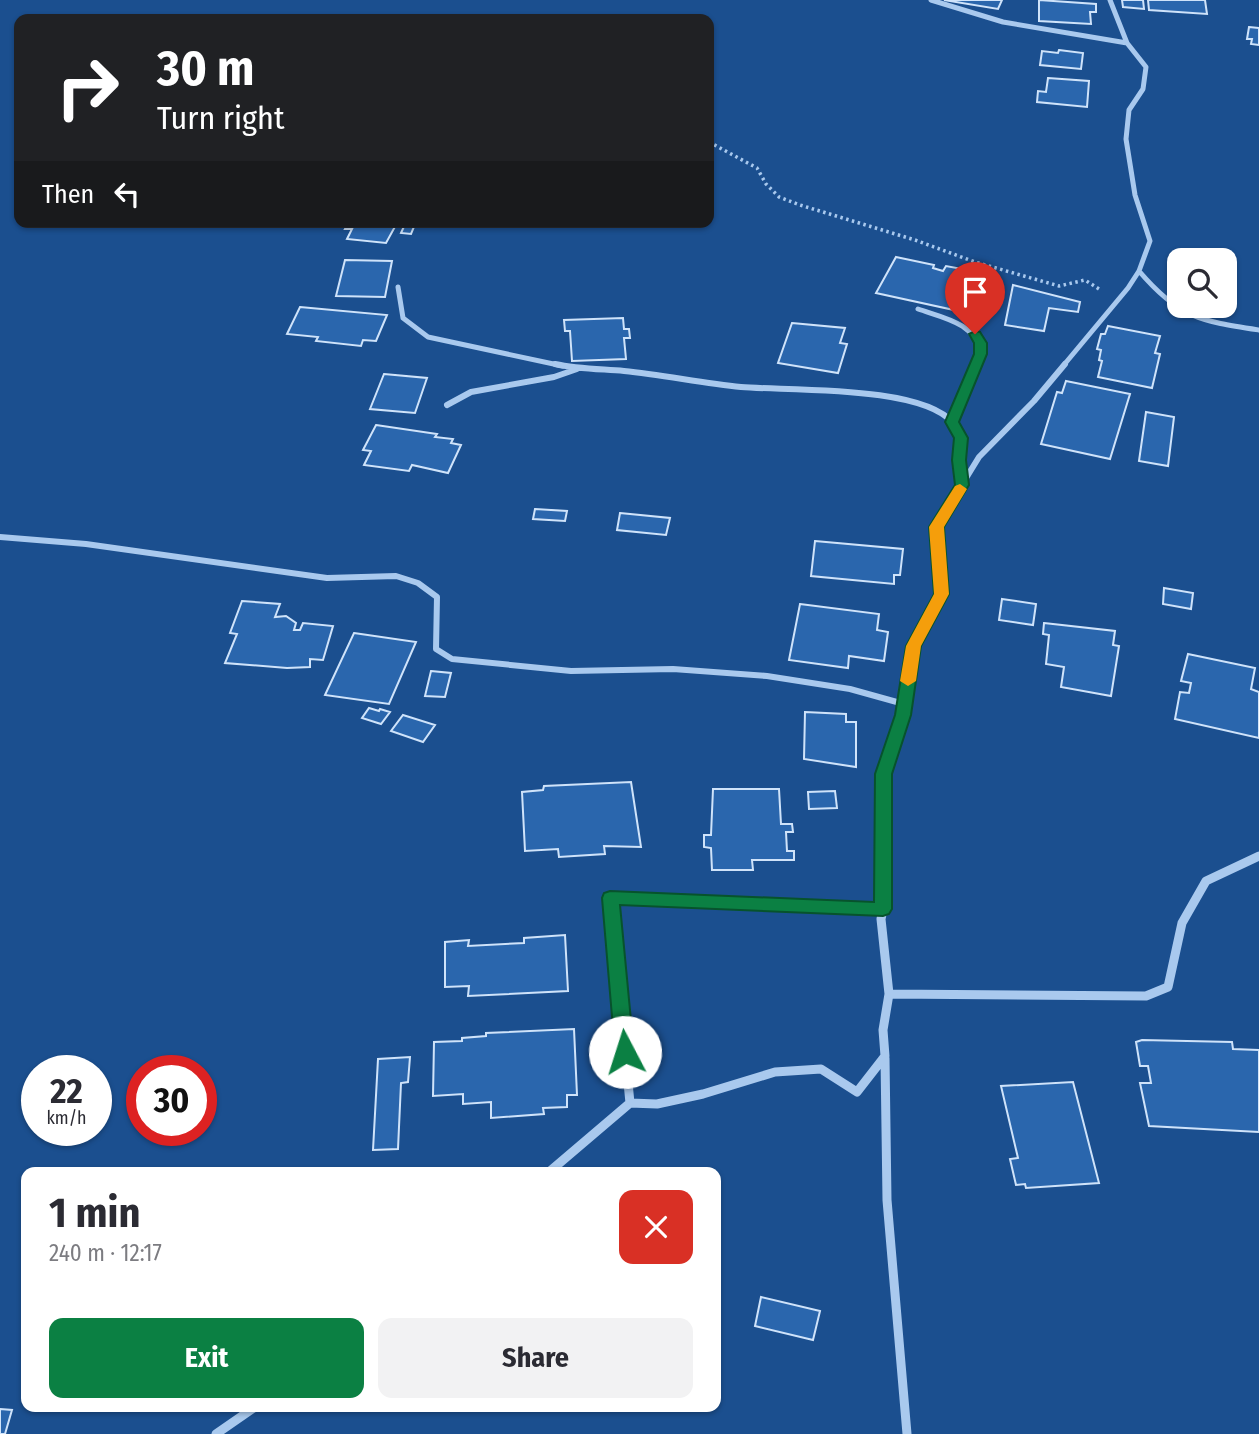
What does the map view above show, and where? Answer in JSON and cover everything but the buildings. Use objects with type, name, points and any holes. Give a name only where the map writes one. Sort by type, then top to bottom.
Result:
[{"type":"street","points":[[931,0],[1040,28],[1127,43]]},
{"type":"street","points":[[906,1434],[888,1247],[883,1143],[883,1030],[888,994],[881,919],[883,774],[904,704],[914,646],[942,594],[936,527],[979,457],[1034,401],[1118,300],[1139,271],[1150,241],[1135,195],[1126,139],[1129,110],[1143,89],[1146,67],[1127,43],[1110,0]]},
{"type":"street","points":[[1139,271],[1159,296],[1181,313],[1213,323],[1259,330]]},
{"type":"street","points":[[398,287],[403,318],[428,337],[578,369],[623,371],[741,387],[822,390],[892,398],[930,407],[952,422],[961,438],[959,460],[962,485]]},
{"type":"street","points":[[918,309],[963,327],[975,334],[981,343],[981,354],[952,422]]},
{"type":"street","points":[[447,405],[471,392],[554,377],[578,369]]},
{"type":"street","points":[[0,537],[86,544],[327,578],[396,576],[418,583],[437,597],[436,649],[452,659],[571,671],[673,668],[767,676],[850,689],[904,704]]},
{"type":"street","points":[[888,994],[1146,996],[1168,987],[1182,923],[1206,881],[1259,856]]},
{"type":"street","points":[[629,1103],[610,898],[883,909]]},
{"type":"street","points":[[555,1167],[629,1103],[657,1104],[775,1072],[821,1069],[857,1092],[885,1056]]},
{"type":"street","points":[[216,1434],[248,1412]]},
{"type":"path","points":[[714,145],[757,167],[766,184],[779,197],[975,262],[1059,286],[1085,280],[1118,300]]},
{"type":"slow traffic","points":[[908,681],[914,646],[942,594],[936,527],[960,489]]},
{"type":"route","points":[[625,1052],[610,898],[883,909],[883,774],[903,715],[914,646],[942,594],[936,527],[962,485],[959,460],[961,438],[952,422],[960,409],[981,354],[981,343],[975,334]]}]
